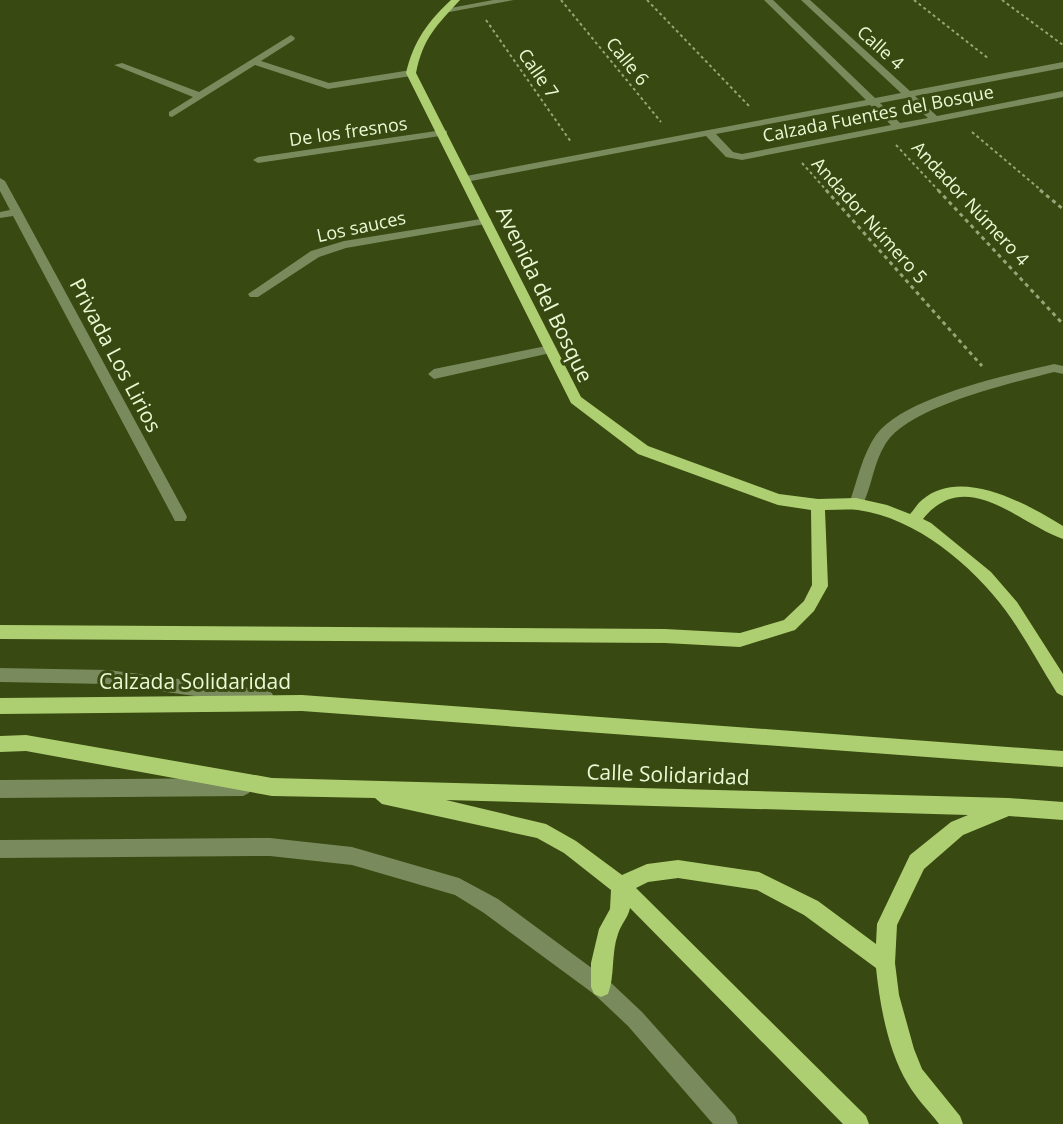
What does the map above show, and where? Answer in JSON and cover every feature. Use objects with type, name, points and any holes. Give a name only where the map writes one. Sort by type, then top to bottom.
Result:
[{"type":"main road","points":[[411,73],[413,60],[431,21],[456,0]]},
{"type":"main road","name":"Avenida del Bosque","points":[[411,73],[576,400],[643,450],[778,499],[818,505],[856,504],[913,521],[953,547],[986,576],[1012,607],[1063,688]]},
{"type":"main road","points":[[913,521],[921,508],[931,499],[948,493],[969,492],[993,497],[1014,505],[1063,532]]},
{"type":"main road","points":[[0,632],[653,636],[740,640],[789,625],[809,606],[820,586],[818,505]]},
{"type":"main road","name":"Calzada Solidaridad","points":[[0,706],[302,703]]},
{"type":"main road","name":"Calle Solidaridad","points":[[302,703],[1063,759]]},
{"type":"main road","points":[[0,744],[27,743],[272,787]]},
{"type":"main road","name":"Calle Solidaridad","points":[[272,787],[347,787],[1008,807],[1063,811]]},
{"type":"main road","points":[[347,787],[540,830],[570,847],[620,885],[858,1124]]},
{"type":"main road","points":[[952,1124],[915,1076],[904,1049],[889,995],[885,963],[886,924],[917,862],[957,828],[1008,807]]},
{"type":"main road","points":[[620,885],[647,873],[678,869],[759,881],[811,908],[885,963]]},
{"type":"main road","points":[[602,987],[601,963],[609,929],[620,911],[620,885]]},
{"type":"street","points":[[444,10],[510,0]]},
{"type":"street","name":"Andador Número 4","points":[[768,0],[898,126]]},
{"type":"street","name":"Calle 4","points":[[805,0],[935,119]]},
{"type":"street","points":[[172,114],[291,38]]},
{"type":"street","points":[[253,61],[328,86],[411,73]]},
{"type":"street","points":[[119,65],[200,96]]},
{"type":"street","name":"Calzada Fuentes del Bosque","points":[[466,179],[1063,65]]},
{"type":"street","name":"Calzada Fuentes del Bosque","points":[[709,133],[730,155],[742,157],[1063,94]]},
{"type":"street","name":"De los fresnos","points":[[258,160],[443,134]]},
{"type":"street","name":"Privada Los Lirios","points":[[0,181],[180,517]]},
{"type":"street","points":[[0,215],[17,212]]},
{"type":"street","name":"Los sauces","points":[[254,294],[315,254],[344,245],[487,221]]},
{"type":"street","points":[[435,374],[551,349]]},
{"type":"street","points":[[856,504],[882,438],[906,416],[997,382],[1054,368],[1063,370]]},
{"type":"street","name":"Calzada Solidaridad","points":[[0,675],[108,677],[302,703]]},
{"type":"street","points":[[0,789],[272,787]]},
{"type":"street","points":[[0,849],[270,848],[352,856],[459,887],[492,906],[602,987],[634,1019],[720,1121]]},
{"type":"path","name":"Calle 6","points":[[561,0],[675,139]]},
{"type":"path","points":[[647,0],[764,122]]},
{"type":"path","points":[[914,0],[1010,75]]},
{"type":"path","points":[[1002,0],[1063,45]]},
{"type":"path","name":"Calle 7","points":[[475,5],[581,157]]},
{"type":"path","points":[[953,115],[1063,209]]},
{"type":"path","name":"Andador Número 4","points":[[898,126],[895,147],[1063,324]]},
{"type":"path","name":"Andador Número 5","points":[[788,148],[997,382]]}]
